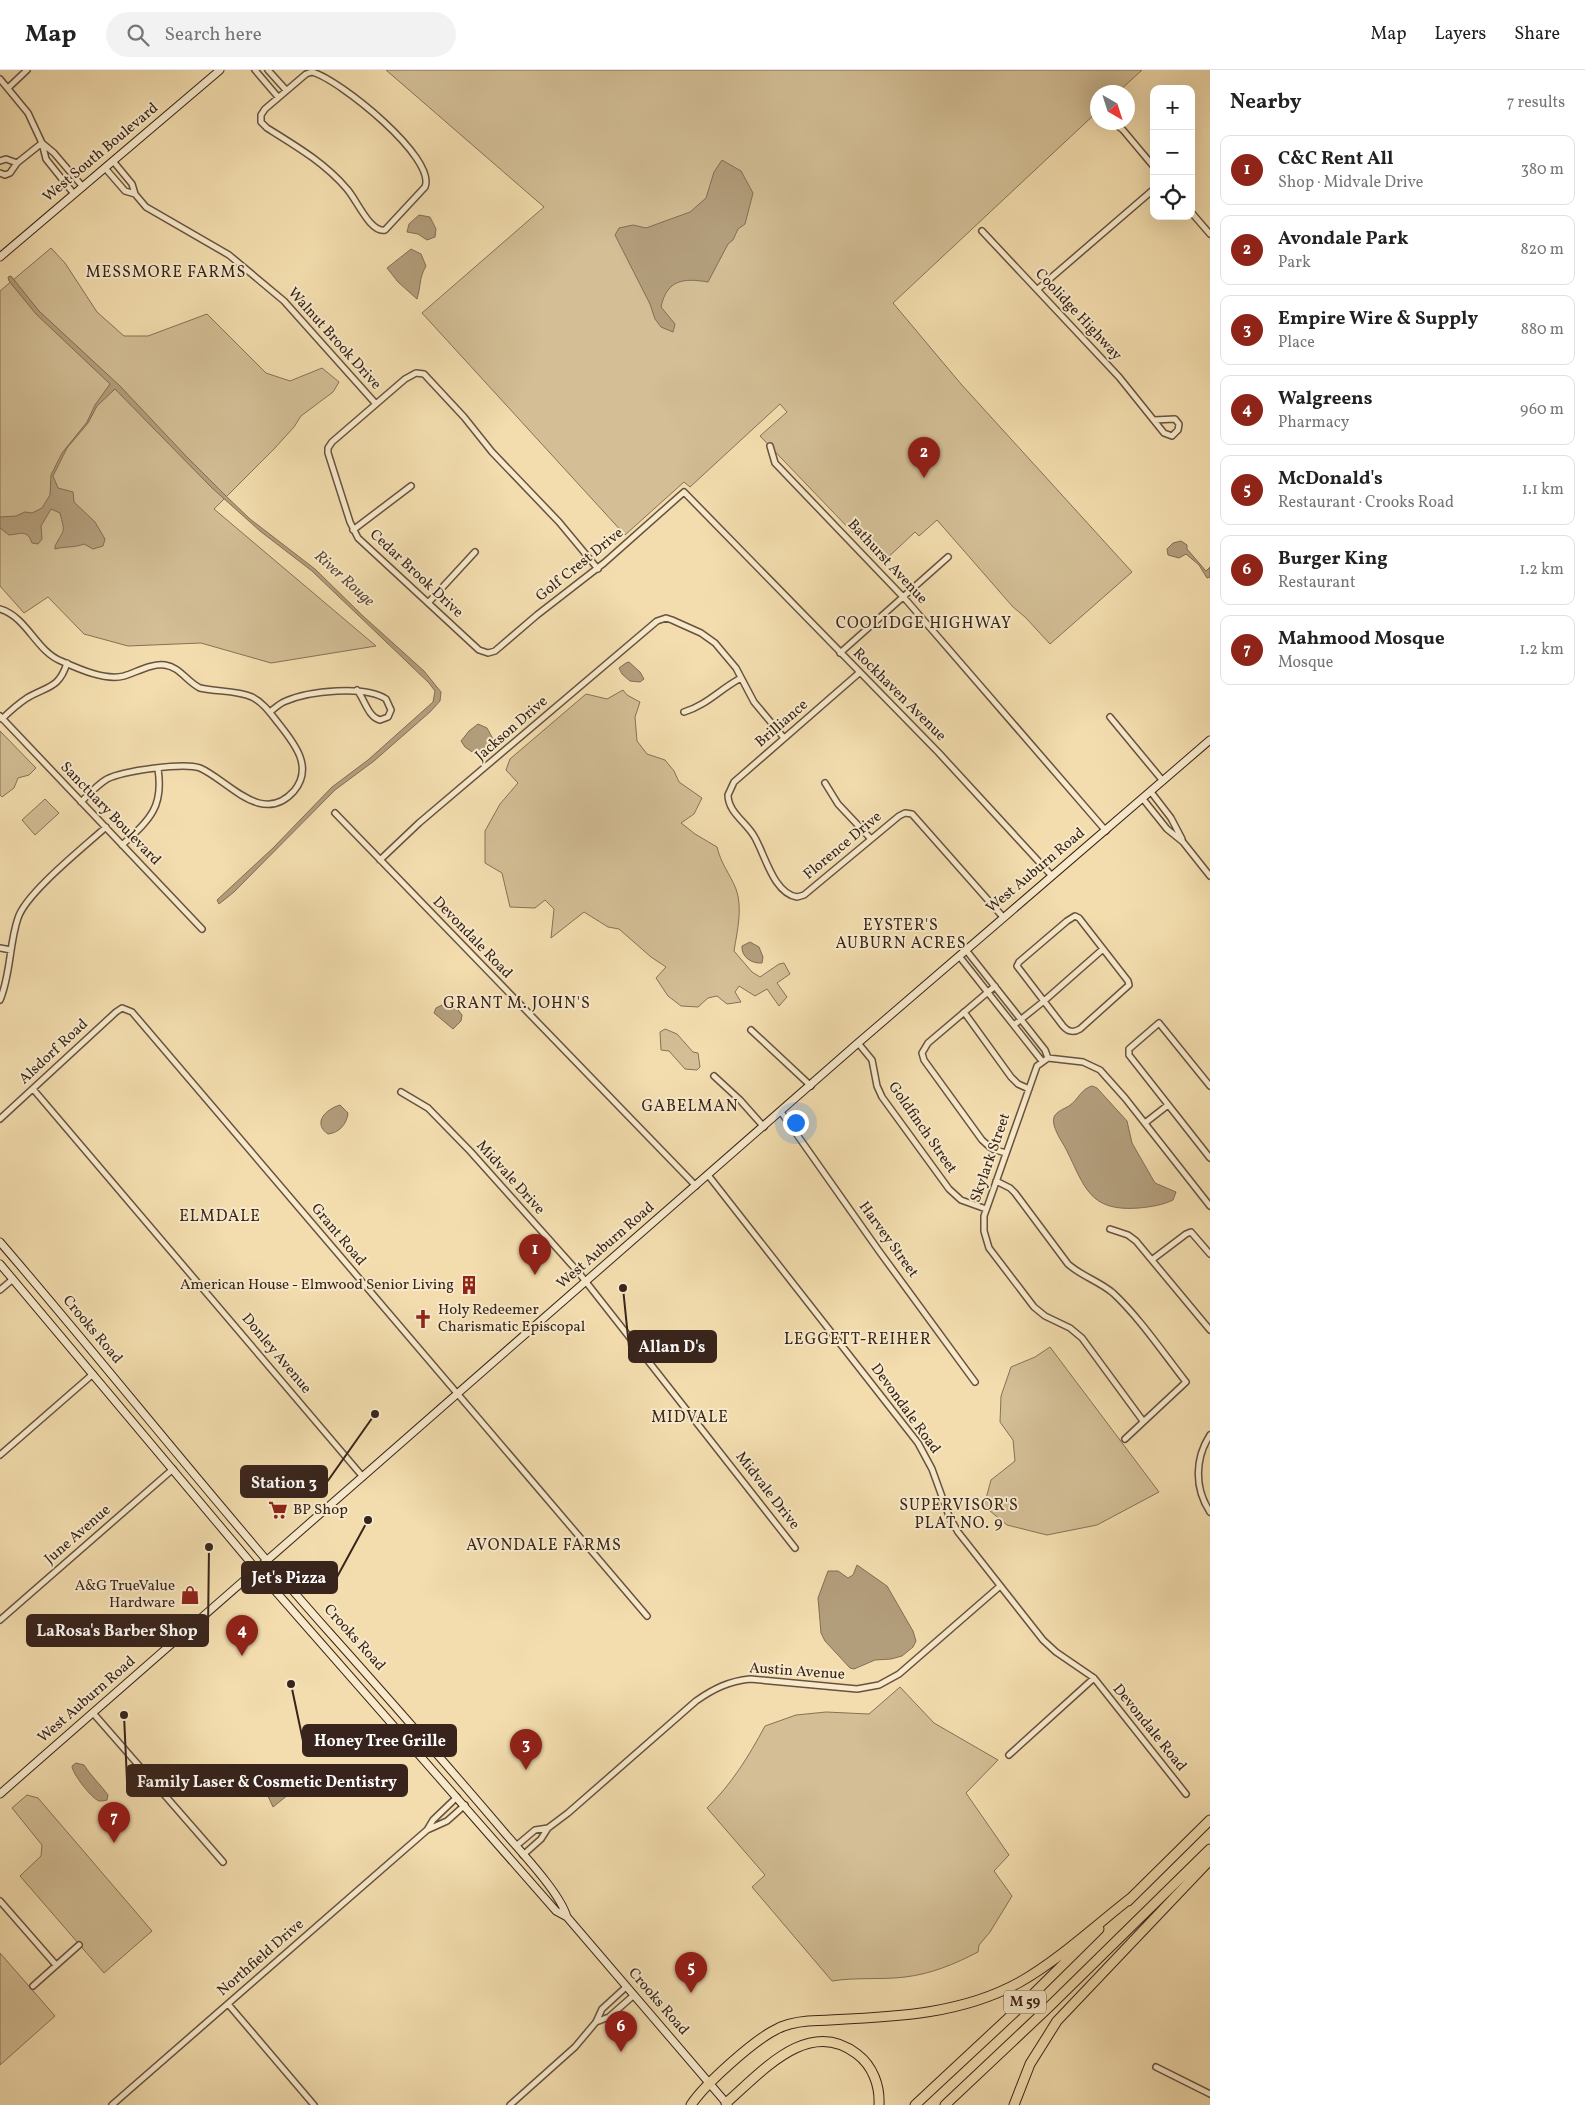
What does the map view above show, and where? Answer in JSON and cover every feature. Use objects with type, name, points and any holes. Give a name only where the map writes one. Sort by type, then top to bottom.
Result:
[{"type":"highway","name":"M 59","points":[[915,2105],[1004,2022],[1210,1820]]},
{"type":"highway","name":"M 59","points":[[945,2105],[1062,1995],[1210,1849]]},
{"type":"highway","points":[[1014,2105],[1030,2064],[1057,2021],[1210,1860]]},
{"type":"highway","points":[[691,2105],[699,2092],[774,2030],[789,2024],[808,2021],[928,2013],[964,2005],[999,1993],[1043,1967],[1132,1897]]},
{"type":"highway","points":[[727,2104],[784,2054],[805,2043],[826,2041],[847,2047],[864,2060],[876,2079],[879,2105]]},
{"type":"main road","name":"West South Boulevard","points":[[0,257],[220,70]]},
{"type":"main road","name":"West Auburn Road","points":[[0,1794],[858,1043],[1210,740]]},
{"type":"main road","name":"Crooks Road","points":[[0,1242],[267,1561],[516,1846],[564,1905],[567,1917]]},
{"type":"main road","name":"Crooks Road","points":[[0,1264],[256,1569],[556,1911],[567,1917],[727,2104]]},
{"type":"main road","points":[[13,1279],[14,1274],[19,1272],[28,1275]]},
{"type":"main road","points":[[142,1432],[150,1433],[156,1428]]},
{"type":"main road","points":[[173,1469],[174,1465],[179,1462],[189,1467]]},
{"type":"main road","points":[[236,1545],[243,1546],[251,1542]]},
{"type":"main road","points":[[274,1589],[280,1584],[288,1585]]},
{"type":"main road","points":[[348,1672],[356,1676],[364,1670]]},
{"type":"main road","points":[[427,1762],[435,1766],[442,1760]]},
{"type":"main road","points":[[457,1797],[464,1793],[475,1798]]},
{"type":"main road","points":[[506,1853],[517,1858],[523,1855]]},
{"type":"street","points":[[8,88],[27,70]]},
{"type":"street","points":[[255,70],[278,97]]},
{"type":"street","points":[[268,70],[286,90]]},
{"type":"street","points":[[306,74],[317,74],[376,113],[408,148],[426,174],[426,184],[388,228],[381,230],[372,226],[351,194],[332,173],[318,161],[264,126],[261,120],[262,112],[278,97],[306,74]]},
{"type":"street","points":[[0,79],[28,113],[42,143],[46,159],[74,194]]},
{"type":"street","points":[[1123,130],[1150,162]]},
{"type":"street","points":[[0,173],[5,175],[10,173],[16,163],[42,143]]},
{"type":"street","points":[[42,143],[54,153],[83,187]]},
{"type":"street","points":[[0,161],[6,159],[16,163]]},
{"type":"street","name":"Walnut Brook Drive","points":[[113,161],[132,184],[134,194]]},
{"type":"street","name":"Walnut Brook Drive","points":[[105,168],[125,191],[134,194],[152,212],[229,256],[274,292],[304,322],[376,404],[412,374],[424,374],[492,452],[559,522],[598,568]]},
{"type":"street","points":[[118,182],[125,176]]},
{"type":"street","points":[[1038,289],[1150,192]]},
{"type":"street","points":[[1195,217],[1210,234]]},
{"type":"street","name":"Coolidge Highway","points":[[982,231],[1126,384],[1154,420],[1167,436],[1175,435],[1178,430],[1179,424],[1175,419],[1154,420]]},
{"type":"street","name":"Cedar Brook Drive","points":[[376,404],[332,442],[328,448],[353,530],[361,542],[428,604],[479,650],[488,653]]},
{"type":"street","name":"Bathurst Avenue","points":[[770,446],[775,462],[903,596],[1106,831]]},
{"type":"street","points":[[353,530],[411,486]]},
{"type":"street","name":"Golf Crest Drive","points":[[488,653],[495,651],[537,615],[598,568],[684,492]]},
{"type":"street","name":"Rockhaven Avenue","points":[[684,492],[750,557],[859,673],[938,752],[1052,876]]},
{"type":"street","points":[[428,604],[475,552]]},
{"type":"street","points":[[840,653],[948,557]]},
{"type":"street","points":[[0,609],[15,617],[50,653],[67,663],[114,677],[155,665],[170,666],[195,686],[246,695],[257,700],[270,712],[298,750],[302,763],[298,784],[291,793],[281,800],[262,803],[250,800],[232,790],[206,771],[194,766],[178,765],[113,777],[99,784],[81,802]]},
{"type":"street","name":"Jackson Drive","points":[[380,860],[419,823],[656,620],[662,618],[687,626],[707,638],[725,654],[741,678]]},
{"type":"street","points":[[1,717],[24,700],[56,684],[67,663]]},
{"type":"street","name":"Brilliance","points":[[793,897],[788,894],[771,874],[754,835],[731,807],[728,791],[734,782],[859,673]]},
{"type":"street","points":[[684,712],[703,704],[722,689],[741,678],[754,702],[784,738]]},
{"type":"street","points":[[270,712],[292,699],[345,690],[357,690],[371,692],[386,699],[390,706],[388,717],[380,720],[374,718],[365,700],[357,690]]},
{"type":"street","name":"Sanctuary Boulevard","points":[[1,717],[202,929]]},
{"type":"street","points":[[1110,717],[1163,781]]},
{"type":"street","points":[[122,844],[147,821],[155,808],[160,792],[158,769]]},
{"type":"street","points":[[825,783],[838,804],[871,839]]},
{"type":"street","points":[[1151,792],[1171,818],[1183,842],[1210,876]]},
{"type":"street","points":[[1142,799],[1167,829],[1183,842]]},
{"type":"street","name":"Devondale Road","points":[[335,813],[696,1186]]},
{"type":"street","name":"Florence Drive","points":[[793,897],[804,894],[899,816],[909,813],[918,818],[1004,917]]},
{"type":"street","points":[[0,1000],[18,917],[26,902],[106,828]]},
{"type":"street","points":[[1075,916],[1079,918],[1128,980],[1129,985],[1080,1029],[1073,1032],[1063,1026],[1044,1001],[1017,966],[1019,962],[1067,920],[1075,916]]},
{"type":"street","points":[[0,948],[11,950]]},
{"type":"street","points":[[1014,1024],[1044,1001],[1103,949]]},
{"type":"street","points":[[966,950],[1045,1050],[1048,1058]]},
{"type":"street","points":[[959,956],[1042,1061],[1048,1058],[1083,1062],[1095,1066],[1115,1086],[1210,1206]]},
{"type":"street","points":[[995,986],[928,1043],[924,1048],[922,1057],[982,1140],[992,1149],[1006,1154]]},
{"type":"street","name":"Alsdorf Road","points":[[0,1119],[116,1012],[126,1009]]},
{"type":"street","name":"Grant Road","points":[[126,1009],[132,1012],[647,1616]]},
{"type":"street","points":[[964,1012],[1011,1077],[1018,1084],[1029,1089]]},
{"type":"street","points":[[1210,1086],[1162,1024],[1156,1024],[1130,1047],[1128,1053],[1210,1158]]},
{"type":"street","points":[[751,1030],[811,1086]]},
{"type":"street","name":"Goldfinch Street","points":[[858,1043],[872,1060],[877,1086],[882,1097],[949,1190],[961,1200],[986,1209]]},
{"type":"street","name":"Skylark Street","points":[[1042,1061],[1037,1066],[986,1209],[983,1225],[987,1243],[1019,1290],[1038,1311],[1079,1335],[1143,1421]]},
{"type":"street","points":[[714,1076],[740,1100],[764,1127]]},
{"type":"street","name":"Donley Avenue","points":[[33,1089],[363,1477]]},
{"type":"street","name":"Midvale Drive","points":[[401,1092],[428,1108],[470,1151],[586,1282],[795,1548]]},
{"type":"street","points":[[1145,1123],[1168,1104]]},
{"type":"street","name":"Harvey Street","points":[[781,1112],[879,1251],[975,1382]]},
{"type":"street","name":"Devondale Road","points":[[708,1175],[918,1443],[932,1469],[954,1527],[999,1587],[1049,1647],[1094,1678],[1186,1794]]},
{"type":"street","points":[[996,1181],[1013,1190],[1073,1269],[1100,1284],[1121,1301],[1186,1382],[1125,1439]]},
{"type":"street","points":[[1110,1229],[1132,1237],[1153,1259],[1210,1330]]},
{"type":"street","points":[[1153,1259],[1191,1232],[1210,1254]]},
{"type":"street","points":[[0,1290],[13,1279]]},
{"type":"street","points":[[0,1455],[94,1374]]},
{"type":"street","points":[[1210,1434],[1202,1449],[1198,1470],[1203,1499],[1210,1512]]},
{"type":"street","name":"June Avenue","points":[[0,1620],[173,1469]]},
{"type":"street","name":"Austin Avenue","points":[[523,1855],[541,1839],[548,1828],[576,1806],[696,1701],[718,1687],[737,1680],[750,1679],[857,1689],[878,1685],[899,1674],[999,1587]]},
{"type":"street","name":"Devondale Road","points":[[1009,1755],[1094,1678]]},
{"type":"street","points":[[93,1713],[223,1862]]},
{"type":"street","name":"Northfield Drive","points":[[112,2105],[426,1830],[433,1820],[457,1797]]},
{"type":"street","name":"Northfield Drive","points":[[426,1830],[446,1821],[465,1805]]},
{"type":"street","name":"Austin Avenue","points":[[516,1846],[535,1830],[548,1828]]},
{"type":"street","points":[[0,1901],[56,1965]]},
{"type":"street","points":[[33,1986],[80,1945]]},
{"type":"street","points":[[510,2105],[575,2047],[596,2022],[602,2009],[626,1987]]},
{"type":"street","points":[[596,2022],[609,2017],[634,1995]]},
{"type":"street","points":[[228,2004],[314,2105]]},
{"type":"street","points":[[1156,2067],[1210,2094]]},
{"type":"shaded area","points":[[386,70],[1142,70],[1126,85],[1090,85],[1090,119],[893,303],[961,384],[1132,572],[1050,644],[1013,607],[937,520],[919,536],[915,532],[882,563],[760,436],[787,412],[780,404],[690,487],[684,482],[625,535],[422,313],[544,207]]},
{"type":"shaded area","points":[[722,160],[741,171],[753,193],[745,224],[738,229],[733,240],[728,244],[708,282],[691,280],[678,282],[668,291],[661,307],[675,324],[673,332],[661,327],[655,319],[650,304],[615,235],[619,228],[633,225],[646,228],[690,212],[706,198],[714,172]]},
{"type":"shaded area","points":[[419,215],[430,217],[436,229],[435,237],[427,240],[418,234],[407,232],[409,224]]},
{"type":"shaded area","points":[[51,248],[65,263],[97,312],[124,336],[148,336],[207,314],[266,373],[290,381],[322,368],[339,382],[333,392],[301,416],[294,427],[274,449],[214,509],[376,646],[271,663],[201,643],[128,646],[84,634],[48,597],[24,613],[0,586],[0,291]]},
{"type":"shaded area","points":[[411,249],[421,254],[426,266],[421,278],[417,299],[398,282],[387,268]]},
{"type":"shaded area","points":[[11,276],[39,311],[120,386],[225,495],[250,519],[315,569],[363,616],[424,671],[441,692],[440,701],[430,712],[374,761],[335,790],[234,892],[219,904],[217,900],[273,848],[332,787],[368,760],[433,702],[435,691],[429,683],[312,571],[260,531],[211,487],[115,389],[97,406],[88,423],[67,448],[53,476],[58,488],[73,492],[74,502],[95,522],[105,539],[103,546],[93,549],[84,544],[55,549],[63,528],[60,513],[51,509],[41,526],[42,539],[38,544],[32,543],[26,534],[9,535],[0,528],[0,517],[16,516],[25,512],[32,513],[42,508],[50,495],[51,475],[62,453],[87,422],[95,405],[110,384],[36,314],[9,281],[8,277]]},
{"type":"shaded area","points":[[1181,541],[1187,545],[1187,549],[1206,571],[1210,567],[1210,577],[1207,578],[1199,565],[1186,554],[1179,558],[1168,555],[1167,549],[1173,543]]},
{"type":"shaded area","points":[[629,662],[640,672],[644,679],[640,682],[630,681],[622,674],[619,668]]},
{"type":"shaded area","points":[[623,690],[627,695],[640,702],[635,717],[637,741],[647,754],[665,760],[674,771],[679,782],[702,798],[694,814],[681,823],[717,847],[736,889],[739,912],[734,951],[752,972],[760,977],[779,964],[784,963],[790,974],[777,983],[787,997],[779,1006],[767,989],[755,996],[739,986],[735,992],[741,1002],[727,1004],[717,996],[708,998],[698,1007],[681,1006],[668,996],[656,978],[666,967],[651,957],[619,929],[608,927],[584,912],[551,938],[554,909],[545,900],[535,908],[510,907],[502,873],[485,863],[485,831],[500,804],[518,783],[506,770],[510,759],[586,694],[607,699]]},
{"type":"shaded area","points":[[478,724],[487,728],[493,739],[484,749],[475,754],[465,747],[461,741]]},
{"type":"shaded area","points":[[0,731],[36,768],[29,775],[18,778],[14,788],[2,797],[0,795]]},
{"type":"shaded area","points":[[45,799],[59,813],[35,835],[22,820]]},
{"type":"shaded area","points":[[750,942],[759,947],[763,957],[762,963],[751,961],[743,953],[742,946]]},
{"type":"shaded area","points":[[442,1005],[455,1006],[462,1015],[461,1021],[453,1029],[434,1013],[436,1008]]},
{"type":"shaded area","points":[[665,1029],[677,1034],[693,1052],[698,1053],[700,1067],[697,1070],[685,1069],[669,1051],[661,1050],[660,1032]]},
{"type":"shaded area","points":[[1088,1087],[1097,1088],[1127,1121],[1132,1143],[1155,1183],[1176,1192],[1173,1200],[1139,1208],[1109,1206],[1099,1201],[1084,1185],[1057,1134],[1053,1121],[1057,1113],[1069,1106]]},
{"type":"shaded area","points":[[340,1105],[348,1113],[346,1121],[339,1130],[328,1134],[323,1130],[321,1121],[326,1113]]},
{"type":"shaded area","points":[[1050,1347],[1159,1492],[1097,1525],[1047,1535],[1007,1525],[984,1506],[991,1480],[1015,1461],[1013,1440],[1000,1422],[1001,1396],[1011,1367],[1035,1357]]},
{"type":"shaded area","points":[[857,1565],[887,1586],[913,1631],[916,1641],[913,1647],[902,1656],[875,1660],[854,1669],[850,1668],[825,1641],[821,1633],[818,1598],[828,1571],[838,1571],[848,1578],[853,1575]]},
{"type":"shaded area","points":[[900,1687],[934,1723],[998,1760],[966,1793],[1009,1855],[994,1871],[1012,1896],[990,1932],[979,1945],[978,1952],[961,1961],[915,1976],[832,1981],[752,1887],[765,1875],[707,1808],[739,1770],[765,1726],[796,1715],[826,1712],[869,1714]]},
{"type":"shaded area","points":[[76,1763],[84,1765],[108,1795],[107,1800],[99,1801],[87,1790],[73,1769],[72,1766]]},
{"type":"shaded area","points":[[282,1768],[285,1768],[298,1787],[273,1807],[262,1783]]},
{"type":"shaded area","points":[[27,1795],[38,1798],[152,1931],[104,1973],[20,1876],[41,1856],[42,1845],[12,1808]]},
{"type":"shaded area","points":[[0,1953],[55,2016],[0,2065]]},
{"type":"place","name":"Avondale Park","points":[[924,478]]},
{"type":"place","name":"C&C Rent All","points":[[535,1275]]},
{"type":"place","name":"American House - Elmwood Senior Living","points":[[469,1285]]},
{"type":"place","name":"Allan D's","points":[[623,1288]]},
{"type":"place","name":"Holy Redeemer Charismatic Episcopal","points":[[423,1319]]},
{"type":"place","name":"Station 3","points":[[375,1414]]},
{"type":"place","name":"BP Shop","points":[[278,1510]]},
{"type":"place","name":"Jet's Pizza","points":[[368,1520]]},
{"type":"place","name":"LaRosa's Barber Shop","points":[[209,1547]]},
{"type":"place","name":"A&G TrueValue Hardware","points":[[190,1595]]},
{"type":"place","name":"Walgreens","points":[[242,1656]]},
{"type":"place","name":"Honey Tree Grille","points":[[291,1684]]},
{"type":"place","name":"Family Laser & Cosmetic Dentistry","points":[[124,1715]]},
{"type":"place","name":"Empire Wire & Supply","points":[[526,1770]]},
{"type":"place","name":"Mahmood Mosque","points":[[114,1843]]},
{"type":"place","name":"McDonald's","points":[[691,1993]]},
{"type":"place","name":"Burger King","points":[[621,2052]]},
{"type":"district","name":"MESSMORE FARMS","points":[[166,273]]},
{"type":"district","name":"COOLIDGE HIGHWAY","points":[[924,624]]},
{"type":"district","name":"EYSTER'S AUBURN ACRES","points":[[901,935]]},
{"type":"district","name":"GRANT M. JOHN'S","points":[[517,1004]]},
{"type":"district","name":"GABELMAN","points":[[690,1107]]},
{"type":"district","name":"ELMDALE","points":[[220,1217]]},
{"type":"district","name":"LEGGETT-REIHER","points":[[858,1340]]},
{"type":"district","name":"MIDVALE","points":[[690,1418]]},
{"type":"district","name":"SUPERVISOR'S PLAT NO. 9","points":[[959,1515]]},
{"type":"district","name":"AVONDALE FARMS","points":[[544,1546]]},
{"type":"water label","name":"River Rouge","points":[[344,579]]}]
